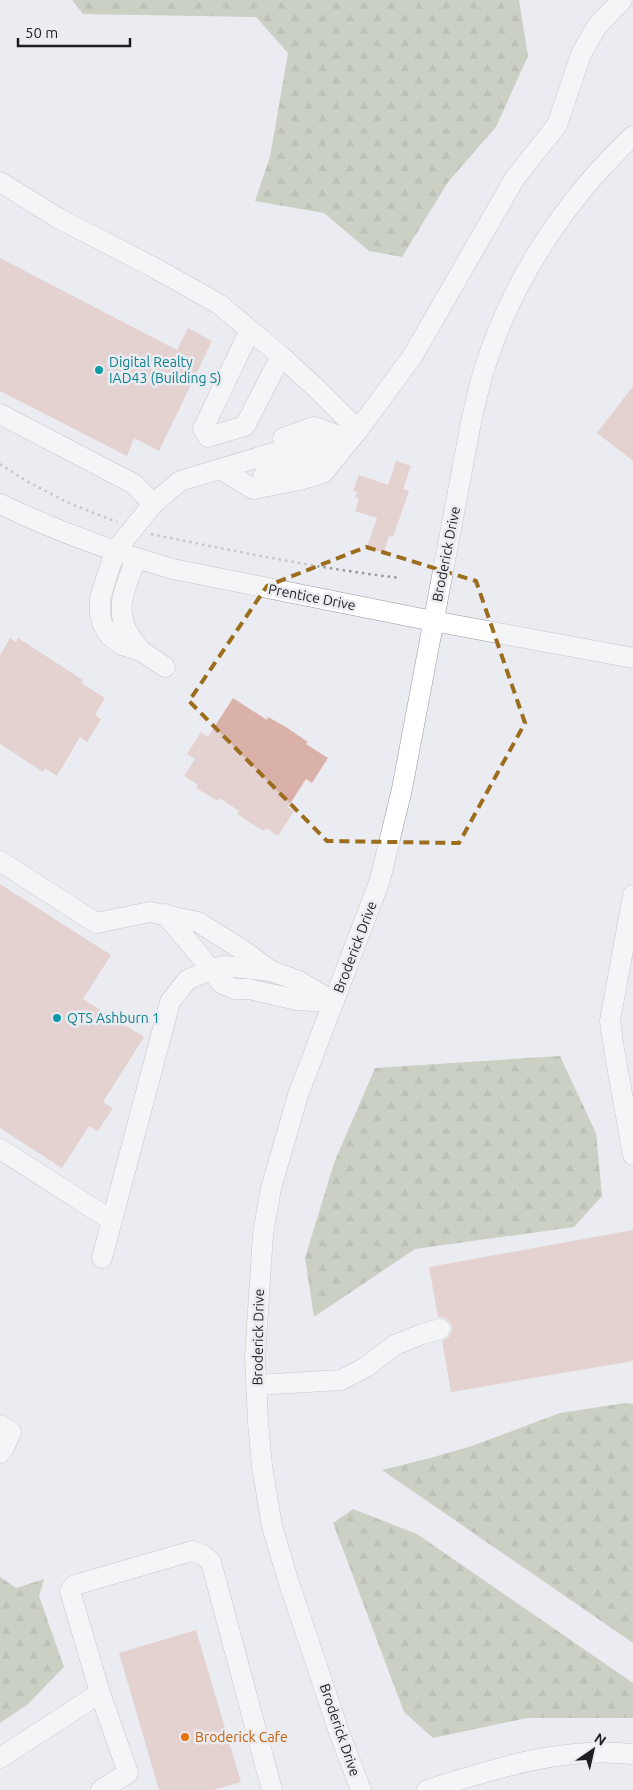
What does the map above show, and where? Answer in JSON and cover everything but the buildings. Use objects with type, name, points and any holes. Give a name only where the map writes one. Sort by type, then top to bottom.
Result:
[{"type":"street","points":[[222,470],[256,478],[326,457],[353,435],[412,357],[514,178],[557,125],[581,54],[597,26],[622,0]]},
{"type":"street","name":"Broderick Drive","points":[[362,1790],[339,1732],[272,1526],[262,1466],[256,1385],[258,1303],[263,1234],[271,1188],[298,1095],[380,880],[402,789],[472,418],[484,370],[510,304],[532,261],[559,218],[590,179],[633,136]]},
{"type":"street","points":[[0,182],[58,218],[219,304],[318,390],[353,435]]},
{"type":"street","points":[[250,330],[203,429],[208,437],[244,426],[280,356]]},
{"type":"street","points":[[0,414],[134,484],[153,504]]},
{"type":"street","points":[[165,666],[141,651],[122,645],[109,636],[102,623],[100,598],[115,551],[133,528],[153,504],[180,481],[222,470],[249,450],[314,426],[353,435]]},
{"type":"street","name":"Prentice Drive","points":[[0,504],[80,539],[173,569],[433,621],[633,658]]},
{"type":"street","points":[[136,558],[121,603],[121,610],[127,631],[141,651]]},
{"type":"street","points":[[0,861],[96,923],[150,912],[198,922],[244,951],[271,971]]},
{"type":"street","points":[[633,895],[610,1020],[633,1155]]},
{"type":"street","points":[[165,914],[221,983],[234,989],[249,990],[298,1000],[334,1002]]},
{"type":"street","points":[[102,1258],[170,1002],[187,980],[223,966],[271,971],[299,981],[334,1002]]},
{"type":"street","points":[[0,1149],[111,1220]]},
{"type":"street","points":[[256,1385],[341,1380],[366,1367],[395,1345],[440,1329]]},
{"type":"street","points":[[0,1425],[11,1432],[0,1453]]},
{"type":"street","points":[[101,1790],[128,1773],[100,1693],[70,1591],[75,1585],[192,1551],[211,1562],[272,1790]]},
{"type":"street","points":[[0,1758],[100,1693]]},
{"type":"street","points":[[427,1790],[508,1764],[535,1758],[597,1752],[633,1754]]},
{"type":"path","points":[[0,464],[28,482],[71,504],[144,532],[247,554],[337,570],[400,578]]},
{"type":"highlighted area","points":[[366,547],[476,581],[525,723],[459,843],[327,841],[189,701],[267,586]]},
{"type":"green space","points":[[72,0],[519,0],[528,56],[496,127],[448,182],[402,257],[369,251],[324,213],[255,201],[270,157],[288,53],[256,17],[83,14]]},
{"type":"green space","points":[[560,1056],[596,1133],[602,1196],[574,1227],[415,1249],[314,1317],[305,1258],[334,1163],[375,1068]]},
{"type":"green space","points":[[625,1403],[633,1404],[633,1643],[382,1470],[472,1446],[560,1413]]},
{"type":"green space","points":[[353,1509],[417,1534],[633,1683],[633,1718],[527,1718],[433,1738],[404,1712],[333,1523]]},
{"type":"green space","points":[[0,1577],[16,1588],[44,1579],[39,1596],[64,1667],[27,1705],[0,1723]]},
{"type":"place","name":"Digital Realty IAD43 (Building S)","points":[[99,370]]},
{"type":"place","name":"QTS Ashburn 1","points":[[57,1018]]},
{"type":"place","name":"Broderick Cafe","points":[[185,1737]]}]
